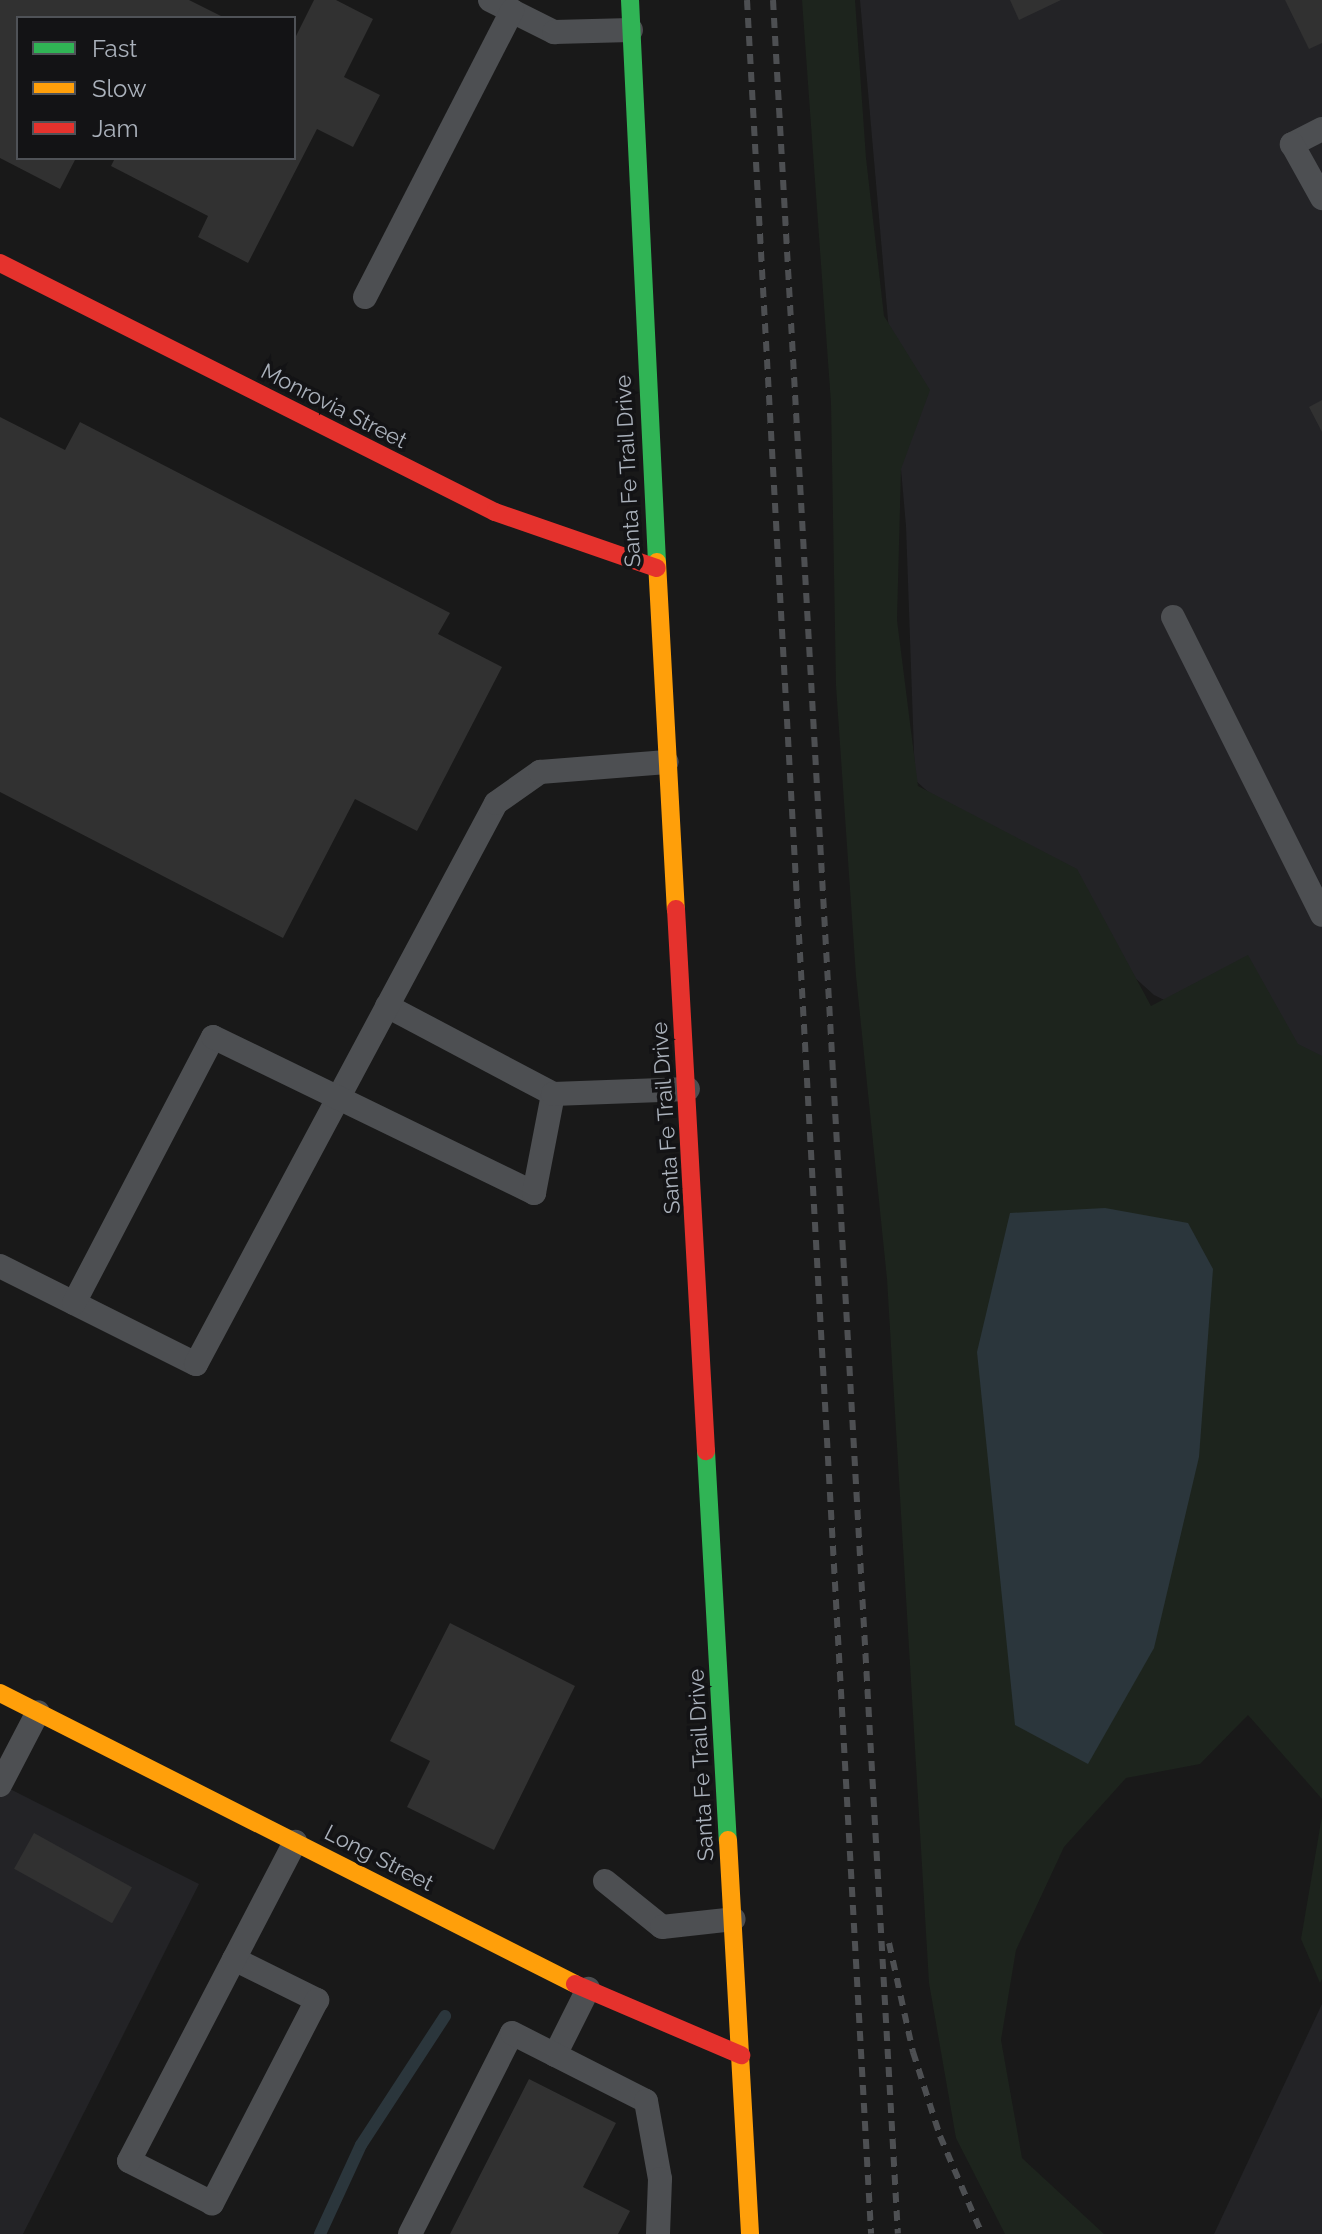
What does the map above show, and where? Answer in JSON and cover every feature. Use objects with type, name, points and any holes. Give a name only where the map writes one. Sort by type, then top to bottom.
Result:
[{"type":"main road","name":"Santa Fe Trail Drive","points":[[630,0],[667,762],[688,1089],[750,2234]]},
{"type":"main road","name":"Monrovia Street","points":[[0,263],[495,512],[657,568]]},
{"type":"main road","name":"Long Street","points":[[0,1693],[588,1989],[741,2055]]},
{"type":"lane","points":[[365,297],[501,6],[554,32],[631,30]]},
{"type":"lane","points":[[1322,129],[1292,144],[1322,198]]},
{"type":"lane","points":[[1173,617],[1322,915]]},
{"type":"lane","points":[[0,1266],[196,1364],[496,803],[540,772],[667,762]]},
{"type":"lane","points":[[387,1006],[553,1094],[688,1089]]},
{"type":"lane","points":[[74,1303],[213,1037],[534,1193],[553,1094]]},
{"type":"lane","points":[[0,1785],[38,1712]]},
{"type":"lane","points":[[234,1959],[317,2000],[212,2203],[129,2161],[234,1959],[295,1842]]},
{"type":"lane","points":[[605,1881],[662,1927],[734,1919]]},
{"type":"lane","points":[[555,2055],[588,1989]]},
{"type":"lane","points":[[410,2234],[512,2033],[646,2101],[660,2179],[658,2234]]},
{"type":"shaded area","points":[[802,0],[855,0],[866,158],[884,316],[930,390],[901,469],[897,620],[918,786],[1077,869],[1151,1006],[1248,955],[1298,1044],[1322,1056],[1322,1799],[1248,1715],[1200,1764],[1126,1778],[1064,1847],[1016,1950],[1001,2040],[1022,2158],[1104,2234],[1005,2234],[956,2138],[929,1983],[887,1279],[856,976],[836,686],[831,403]]},
{"type":"shaded area","points":[[860,0],[1322,0],[1322,1077],[1154,995],[915,780],[906,526]]},
{"type":"shaded area","points":[[1105,1208],[1188,1223],[1213,1269],[1199,1457],[1154,1648],[1088,1764],[1015,1725],[977,1352],[1010,1213]]},
{"type":"shaded area","points":[[0,1784],[199,1884],[23,2234],[0,2234]]},
{"type":"shaded area","points":[[1322,1816],[1322,1979],[1320,1983],[1301,1939]]},
{"type":"shaded area","points":[[1322,2004],[1322,2234],[1214,2234]]},
{"type":"building","points":[[0,0],[189,0],[221,16],[16,16],[16,160],[75,160],[60,189],[0,158]]},
{"type":"building","points":[[314,0],[336,0],[373,19],[344,77],[380,95],[353,147],[317,129],[248,263],[198,237],[208,216],[111,166],[114,160],[296,160],[296,36]]},
{"type":"building","points":[[1010,0],[1061,0],[1019,20]]},
{"type":"building","points":[[1285,0],[1322,0],[1322,43],[1309,49]]},
{"type":"building","points":[[1322,400],[1322,432],[1309,407]]},
{"type":"building","points":[[0,417],[65,450],[80,422],[450,613],[438,634],[502,667],[417,831],[355,799],[283,938],[0,792]]},
{"type":"building","points":[[450,1623],[575,1686],[494,1850],[407,1807],[430,1761],[390,1741]]},
{"type":"building","points":[[34,1833],[132,1887],[112,1923],[14,1869]]},
{"type":"building","points":[[529,2079],[616,2123],[583,2187],[630,2211],[618,2234],[450,2234]]},
{"type":"waterway","points":[[320,2234],[361,2145],[445,2016]]},
{"type":"railway","points":[[747,0],[871,2234]]},
{"type":"railway","points":[[773,0],[898,2234]]},
{"type":"railway","points":[[889,1943],[913,2052],[940,2136],[982,2234]]},
{"type":"traffic: fast","points":[[630,0],[657,562]]},
{"type":"traffic: fast","points":[[706,1451],[728,1840]]},
{"type":"traffic: slow","points":[[657,562],[676,909]]},
{"type":"traffic: slow","points":[[0,1693],[575,1984]]},
{"type":"traffic: slow","points":[[728,1840],[750,2234]]},
{"type":"traffic: jam","points":[[0,263],[495,512],[657,568]]},
{"type":"traffic: jam","points":[[676,909],[706,1451]]},
{"type":"traffic: jam","points":[[575,1984],[741,2055]]}]
